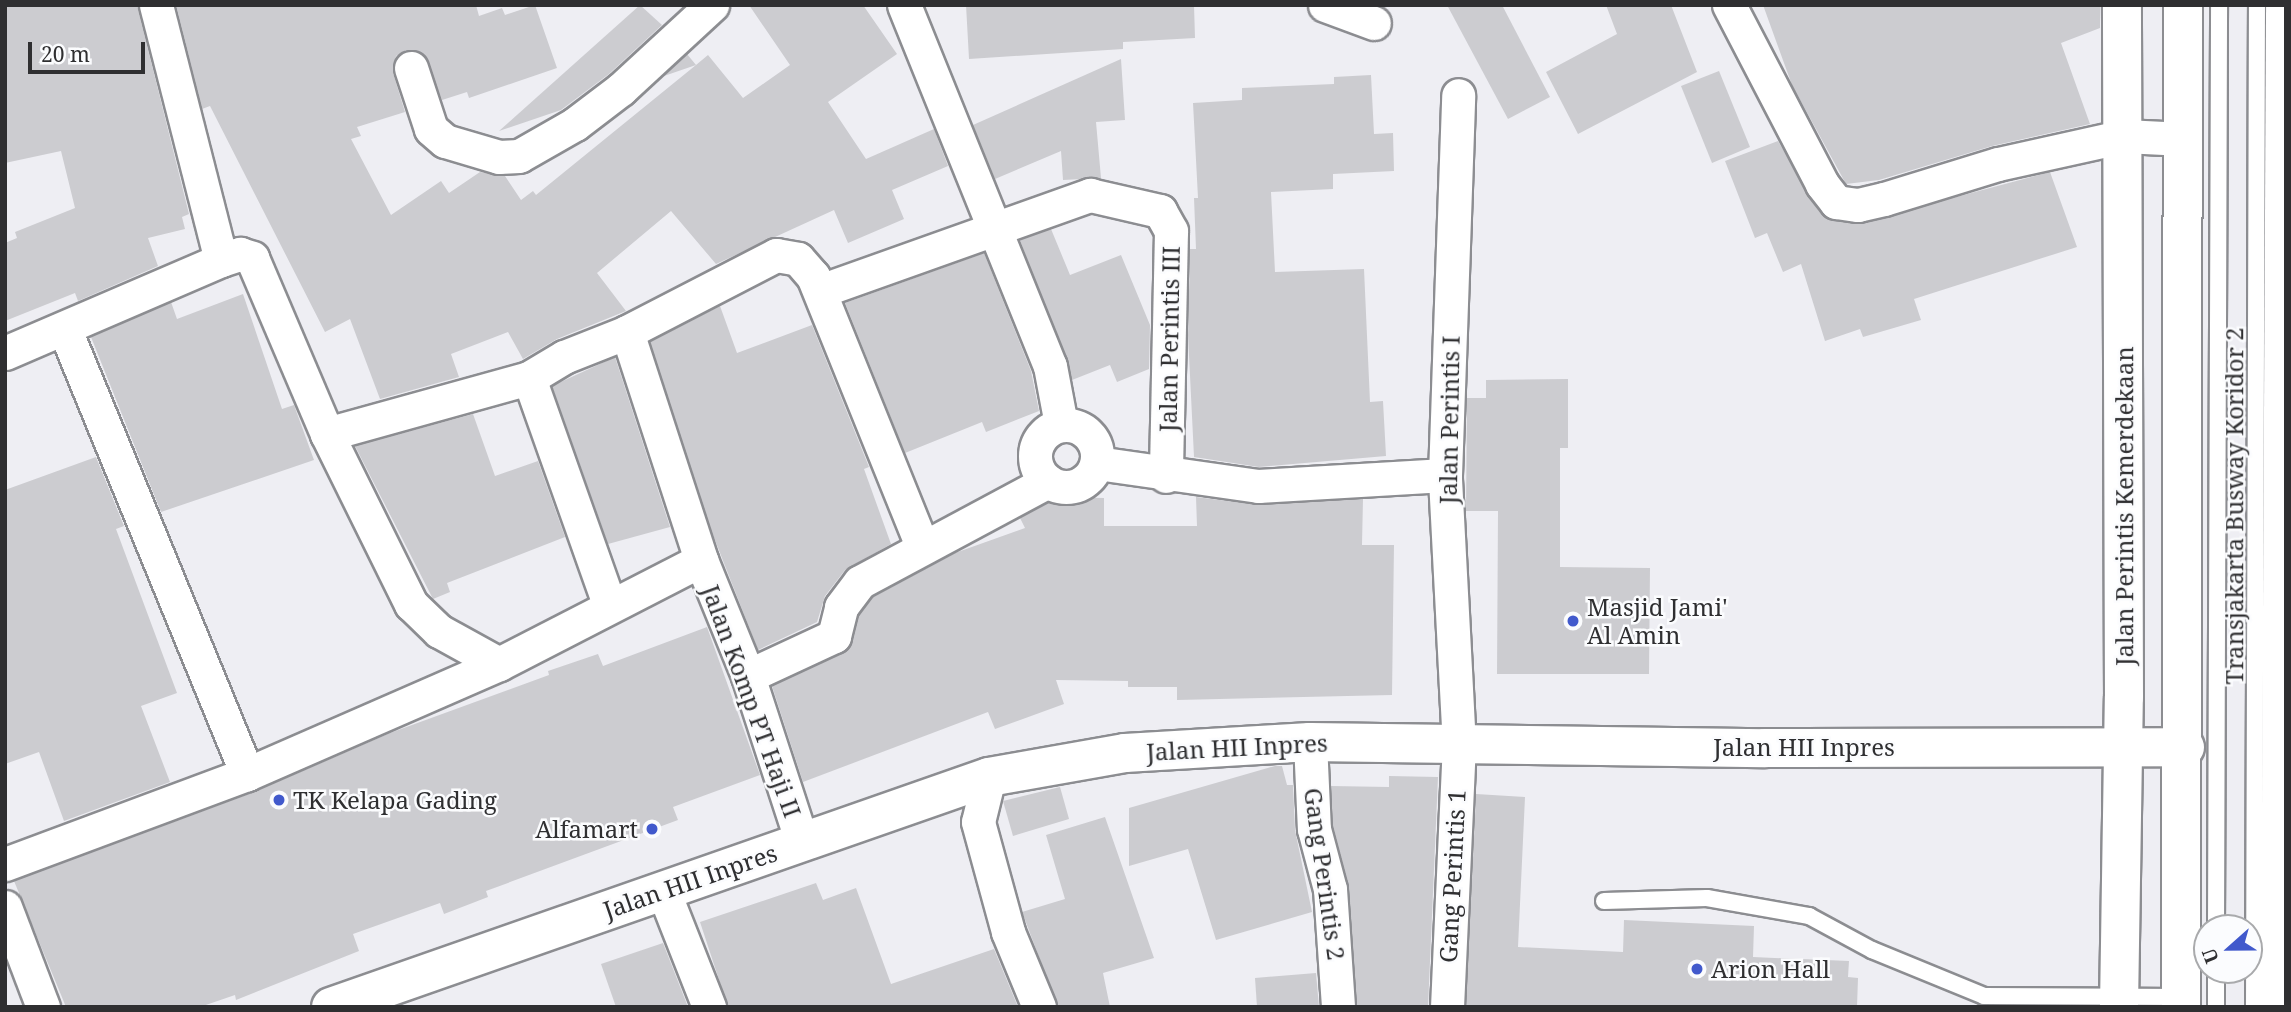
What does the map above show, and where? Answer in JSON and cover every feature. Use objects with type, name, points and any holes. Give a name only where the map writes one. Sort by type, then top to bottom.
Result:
[{"type":"main road","name":"Jalan Perintis Kemerdekaan","points":[[2119,1002],[2124,745],[2122,5]]},
{"type":"main road","points":[[2183,5],[2185,747],[2193,1004]]},
{"type":"main road","points":[[2280,1007],[2285,5]]},
{"type":"main road","name":"Jalan HII Inpres","points":[[331,1007],[989,777],[1125,753],[1310,742],[1459,746],[2185,747]]},
{"type":"street","points":[[156,5],[220,260]]},
{"type":"street","points":[[411,68],[431,129],[445,141],[499,157],[519,156],[575,124],[621,89],[712,5]]},
{"type":"street","points":[[904,5],[1051,366],[1061,425]]},
{"type":"street","points":[[1325,5],[1374,23]]},
{"type":"street","points":[[1729,5],[1822,184],[1836,202],[1858,205],[1998,164],[2124,136],[2184,139]]},
{"type":"street","name":"Jalan Perintis I","points":[[1458,95],[1445,475],[1459,746]]},
{"type":"street","name":"Jalan Perintis III","points":[[820,291],[993,226],[1090,195],[1160,211],[1171,231],[1166,476]]},
{"type":"street","points":[[5,353],[65,330],[220,260],[240,254],[252,258],[327,434],[411,604],[439,631],[499,664]]},
{"type":"street","points":[[327,434],[529,378],[564,357],[627,332],[776,255],[798,259],[820,291],[922,546]]},
{"type":"street","points":[[65,330],[247,774]]},
{"type":"street","name":"Jalan Komp PT Haji II","points":[[627,332],[701,560],[748,676],[802,842]]},
{"type":"street","points":[[529,378],[609,604]]},
{"type":"street","points":[[1061,425],[1073,425],[1092,439],[1097,463],[1083,482],[1071,487],[1048,481],[1040,472],[1035,448],[1050,429],[1061,425]]},
{"type":"street","points":[[1097,463],[1166,476],[1258,486],[1445,475]]},
{"type":"street","points":[[748,676],[834,636],[841,607],[860,582],[922,546],[1048,481]]},
{"type":"street","points":[[5,864],[247,774],[499,664],[609,604],[701,560]]},
{"type":"street","name":"Gang Perintis 2","points":[[1310,742],[1314,830],[1330,888],[1338,1007]]},
{"type":"street","name":"Gang Perintis 1","points":[[1447,1007],[1459,746]]},
{"type":"street","points":[[989,777],[978,822],[1008,932],[1038,1007]]},
{"type":"street","points":[[663,890],[709,1007]]},
{"type":"street","points":[[5,907],[43,1007]]},
{"type":"lane","name":"Transjakarta Busway Koridor 2","points":[[2216,914],[2219,5]]},
{"type":"lane","name":"Transjakarta Busway Koridor 2","points":[[2254,1007],[2257,5]]},
{"type":"lane","points":[[1604,901],[1707,898],[1809,916],[1872,950],[1983,1001],[2193,1004],[2207,984]]},
{"type":"building","points":[[5,5],[137,5],[189,214],[182,217],[185,229],[148,238],[158,266],[78,301],[75,293],[5,321],[5,243],[17,238],[15,232],[75,208],[61,151],[5,163]]},
{"type":"building","points":[[176,5],[476,5],[479,16],[502,8],[505,15],[535,5],[557,68],[469,98],[467,92],[442,100],[424,54],[406,50],[396,56],[393,73],[405,112],[357,127],[361,136],[351,139],[391,215],[441,181],[449,193],[480,172],[505,176],[521,200],[533,191],[536,195],[708,55],[743,98],[790,65],[749,5],[863,5],[897,54],[828,102],[866,159],[934,129],[948,166],[892,190],[904,219],[848,243],[834,210],[716,264],[671,211],[597,273],[626,311],[557,339],[523,359],[508,332],[451,354],[459,377],[380,399],[350,319],[325,332],[210,106],[202,109]]},
{"type":"building","points":[[640,5],[662,25],[609,74],[561,110],[499,131]]},
{"type":"building","points":[[966,5],[1194,5],[1195,38],[1123,42],[1123,49],[969,59]]},
{"type":"building","points":[[1447,5],[1502,5],[1550,97],[1508,119]]},
{"type":"building","points":[[1606,5],[1671,5],[1697,72],[1578,134],[1546,72],[1617,34]]},
{"type":"building","points":[[1763,5],[2100,5],[2100,28],[2061,43],[2090,124],[1992,146],[1879,180],[1846,184],[1792,85]]},
{"type":"building","points":[[687,54],[696,65],[664,76]]},
{"type":"building","points":[[1121,59],[1125,120],[1096,122],[1101,178],[1063,180],[1061,151],[995,179],[973,125]]},
{"type":"building","points":[[1719,71],[1750,147],[1712,163],[1681,86]]},
{"type":"building","points":[[1371,75],[1374,134],[1393,133],[1394,171],[1333,174],[1333,189],[1271,192],[1275,272],[1364,269],[1370,402],[1383,401],[1386,456],[1259,467],[1194,457],[1188,335],[1190,249],[1196,249],[1194,198],[1198,198],[1193,103],[1242,100],[1242,88],[1334,84],[1334,77]]},
{"type":"building","points":[[1778,141],[1821,214],[1855,224],[2050,172],[2077,247],[1914,299],[1921,320],[1863,337],[1860,329],[1825,341],[1801,264],[1783,272],[1767,233],[1755,238],[1725,161]]},
{"type":"building","points":[[1051,229],[1070,275],[1121,255],[1150,325],[1149,369],[1117,382],[1110,365],[1072,380],[1020,240]]},
{"type":"building","points":[[984,253],[1031,371],[1039,411],[986,432],[982,422],[905,453],[845,303]]},
{"type":"building","points":[[243,294],[282,409],[294,405],[314,460],[161,512],[91,337],[171,302],[177,319]]},
{"type":"building","points":[[720,306],[737,353],[812,325],[869,467],[864,469],[891,544],[845,570],[825,596],[817,622],[758,650],[711,530],[650,342]]},
{"type":"building","points":[[615,357],[670,527],[608,544],[552,386]]},
{"type":"building","points":[[1568,379],[1568,448],[1560,448],[1560,567],[1650,568],[1649,674],[1497,674],[1498,511],[1466,511],[1467,398],[1486,398],[1486,380]]},
{"type":"building","points":[[473,414],[495,476],[538,461],[565,537],[447,583],[450,592],[433,599],[355,446]]},
{"type":"building","points":[[96,457],[124,526],[116,529],[177,693],[141,706],[170,782],[64,821],[39,752],[5,764],[5,490]]},
{"type":"building","points":[[1058,497],[1104,498],[1104,526],[1197,526],[1196,497],[1259,505],[1363,499],[1362,545],[1394,545],[1392,695],[1177,700],[1177,687],[1128,687],[1128,681],[1056,680],[1064,704],[995,729],[988,712],[803,782],[772,686],[848,649],[859,615],[873,597],[955,553],[1025,528],[1020,518]]},
{"type":"building","points":[[707,627],[760,775],[673,807],[678,820],[486,891],[488,897],[444,914],[440,903],[353,934],[359,951],[236,1000],[235,995],[200,1007],[66,1007],[14,881],[254,792],[390,733],[549,675],[548,671],[598,654],[603,666]]},
{"type":"building","points":[[1282,766],[1287,785],[1293,785],[1295,830],[1312,912],[1216,940],[1188,849],[1129,866],[1129,808]]},
{"type":"building","points":[[1389,776],[1438,777],[1428,1007],[1357,1007],[1349,887],[1333,826],[1331,786],[1389,787]]},
{"type":"building","points":[[1060,787],[1069,819],[1013,836],[1003,801]]},
{"type":"building","name":"Arion Hall","points":[[1476,794],[1525,797],[1518,947],[1623,952],[1624,920],[1754,926],[1753,957],[1849,961],[1848,977],[1858,978],[1857,1007],[1466,1007]]},
{"type":"building","points":[[1105,817],[1154,958],[1103,973],[1110,1007],[1058,1007],[1022,912],[1065,899],[1046,835]]},
{"type":"building","points":[[816,883],[823,900],[856,888],[891,984],[994,949],[1018,1007],[728,1007],[700,922]]},
{"type":"building","points":[[663,943],[688,1007],[616,1007],[601,964]]},
{"type":"building","points":[[1316,973],[1319,1007],[1257,1007],[1255,978]]},
{"type":"place","name":"Masjid Jami' Al Amin","points":[[1573,621]]},
{"type":"place","name":"TK Kelapa Gading","points":[[279,800]]},
{"type":"place","name":"Alfamart","points":[[652,829]]},
{"type":"place","name":"Arion Hall","points":[[1697,969]]}]
